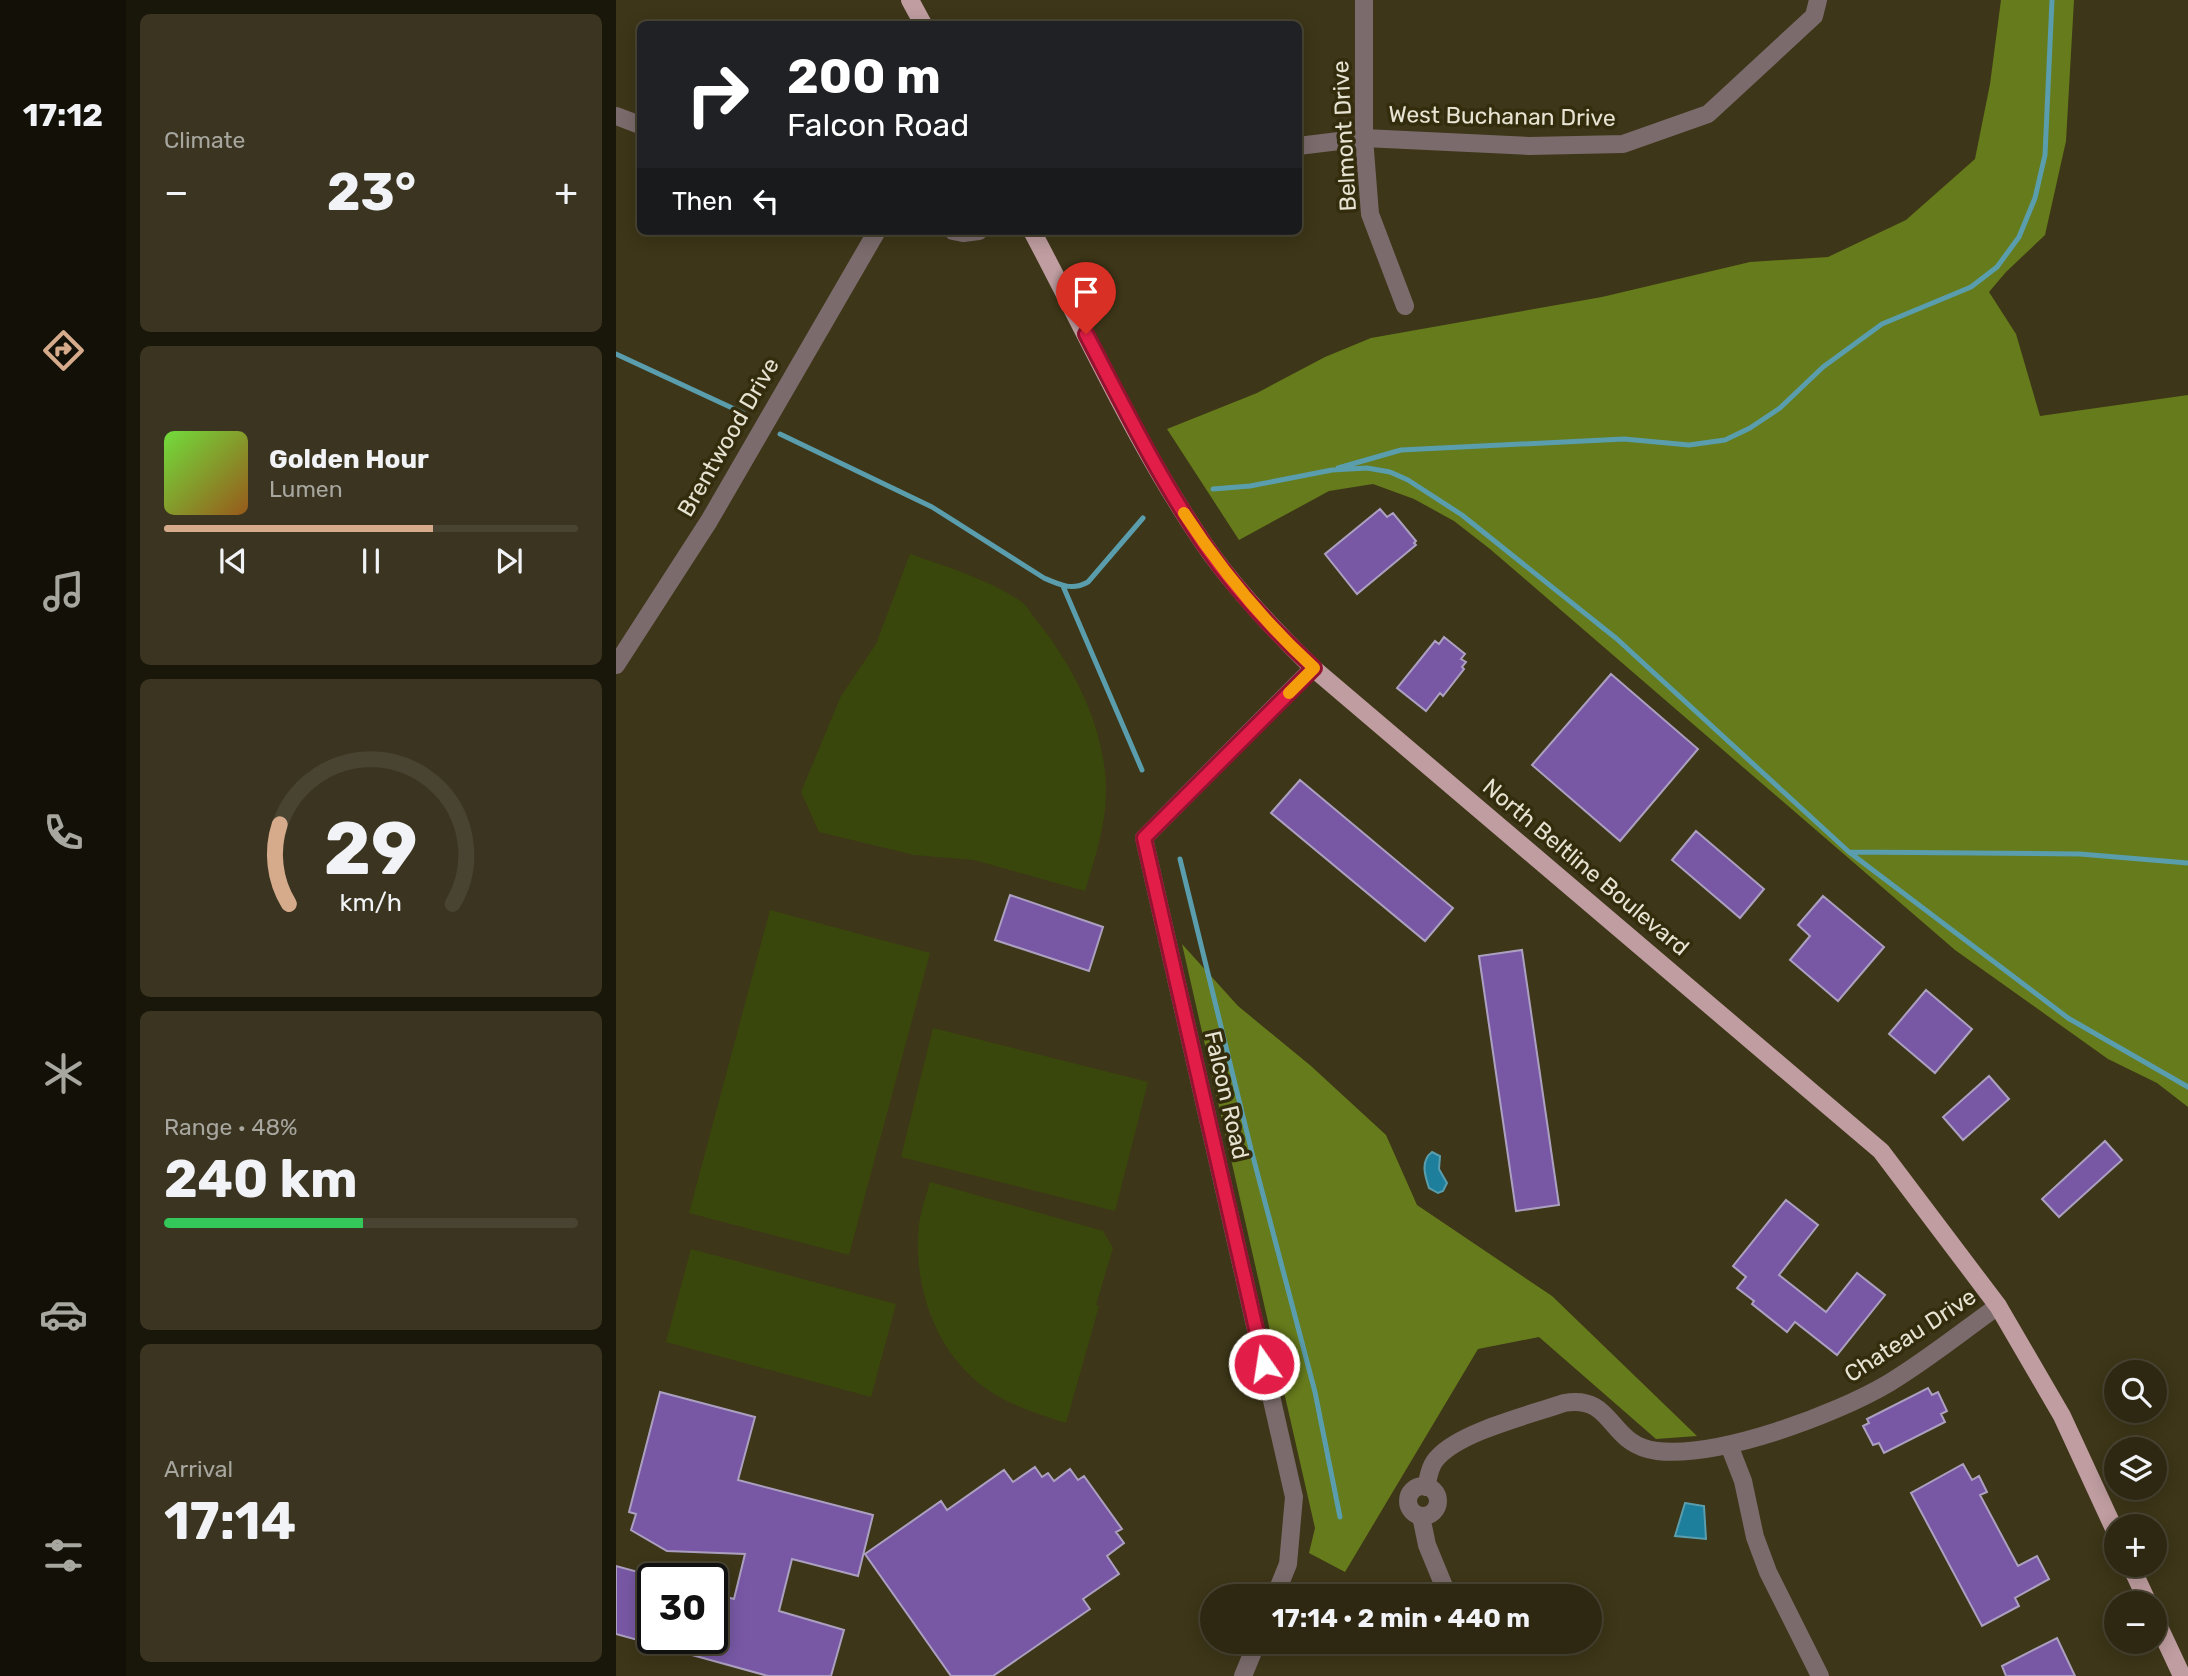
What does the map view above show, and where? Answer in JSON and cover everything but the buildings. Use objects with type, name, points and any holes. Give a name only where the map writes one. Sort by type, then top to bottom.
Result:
[{"type":"main road","points":[[910,0],[921,21]]},
{"type":"main road","name":"North Beltline Boulevard","points":[[1034,235],[1153,461],[1185,515],[1234,583],[1267,622],[1314,668],[1881,1150],[1998,1306],[2062,1416],[2107,1514]]},
{"type":"main road","points":[[2167,1644],[2182,1676]]},
{"type":"street","name":"Belmont Drive","points":[[1364,0],[1364,138],[1370,214],[1405,306]]},
{"type":"street","name":"West Buchanan Drive","points":[[1302,146],[1364,138],[1529,146],[1623,144],[1708,114],[1814,16],[1818,0]]},
{"type":"street","points":[[616,116],[637,124]]},
{"type":"street","name":"Brentwood Drive","points":[[616,665],[709,521],[875,235]]},
{"type":"street","name":"Falcon Road","points":[[1280,1584],[1288,1564],[1294,1497],[1144,838],[1314,668]]},
{"type":"street","name":"Chateau Drive","points":[[1443,1584],[1427,1545],[1421,1516],[1431,1513],[1437,1506],[1437,1496],[1426,1487],[1430,1469],[1438,1457],[1464,1438],[1576,1400],[1594,1404],[1616,1429],[1640,1447],[1656,1451],[1683,1452],[1729,1445],[1770,1433],[1855,1401],[1891,1382],[1998,1306]]},
{"type":"street","points":[[1729,1445],[1743,1482],[1755,1537],[1768,1572],[1820,1676]]},
{"type":"street","points":[[1243,1676],[1252,1654]]},
{"type":"green space","points":[[2001,0],[2074,0],[2066,141],[2045,235],[1989,292],[2016,334],[2040,416],[2188,395],[2188,1107],[2157,1083],[2108,1059],[1955,950],[1490,549],[1454,521],[1414,499],[1373,484],[1329,491],[1239,540],[1167,429],[1257,393],[1325,357],[1371,338],[1602,297],[1750,262],[1828,257],[1906,220],[1975,159],[1990,84]]},
{"type":"green space","points":[[910,554],[979,579],[1022,602],[1050,638],[1075,678],[1094,722],[1105,768],[1106,804],[1102,829],[1085,891],[974,860],[914,855],[819,832],[801,792],[841,696],[876,644]]},
{"type":"green space","points":[[770,910],[930,953],[849,1255],[689,1213]]},
{"type":"green space","points":[[1182,944],[1238,1006],[1311,1066],[1386,1135],[1417,1205],[1552,1296],[1697,1436],[1656,1439],[1539,1337],[1478,1349],[1345,1572],[1309,1553],[1315,1528]]},
{"type":"green space","points":[[933,1028],[1148,1082],[1115,1211],[901,1157]]},
{"type":"green space","points":[[930,1182],[1103,1231],[1113,1248],[1066,1423],[996,1395],[976,1381],[944,1343],[925,1298],[920,1273],[919,1224]]},
{"type":"green space","points":[[691,1249],[896,1304],[871,1397],[666,1342]]},
{"type":"water","points":[[1432,1152],[1440,1156],[1439,1169],[1447,1183],[1443,1191],[1438,1193],[1429,1188],[1425,1174],[1426,1160]]},
{"type":"water","points":[[1685,1503],[1704,1506],[1706,1539],[1675,1536]]},
{"type":"waterway","points":[[1338,468],[1401,450],[1624,439],[1689,445],[1725,440],[1750,428],[1780,408],[1823,367],[1882,324],[1971,287],[1997,267],[2019,237],[2035,198],[2045,155],[2052,0]]},
{"type":"waterway","points":[[616,354],[743,413]]},
{"type":"waterway","points":[[780,434],[932,507],[1044,578],[1066,586],[1088,582],[1143,518]]},
{"type":"waterway","points":[[1213,489],[1250,486],[1332,470],[1367,468],[1390,472],[1408,480],[1462,515],[1617,639],[1849,852],[2080,854],[2188,863]]},
{"type":"waterway","points":[[1063,586],[1142,770]]},
{"type":"waterway","points":[[1849,852],[2068,1018],[2188,1087]]},
{"type":"waterway","points":[[1180,859],[1251,1149],[1315,1392],[1340,1517]]},
{"type":"slow traffic","points":[[1184,513],[1234,583],[1267,622],[1314,668],[1289,693]]},
{"type":"route","points":[[1086,334],[1159,472],[1205,546],[1267,622],[1314,668],[1144,838],[1264,1364]]}]
